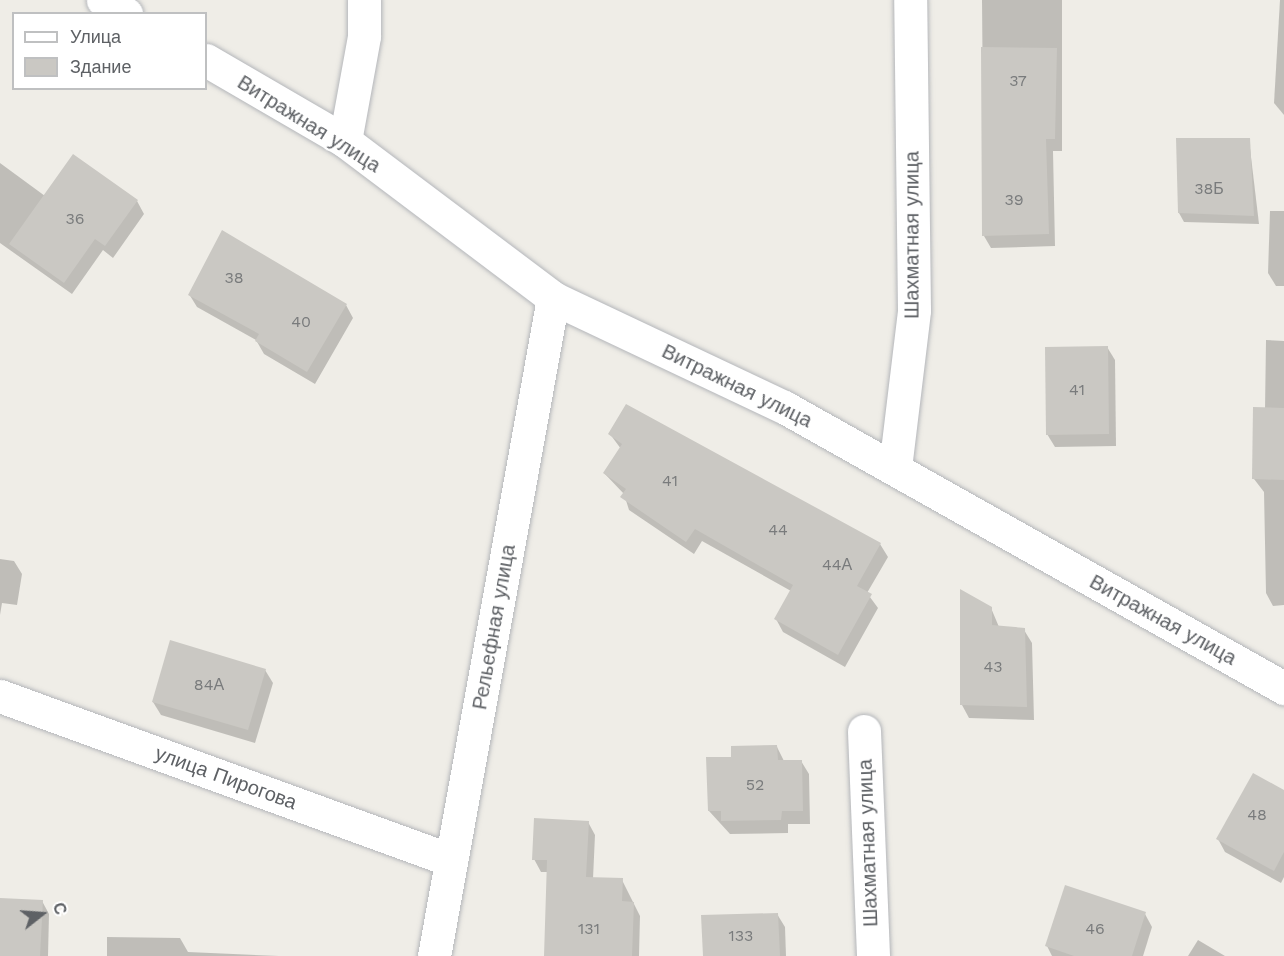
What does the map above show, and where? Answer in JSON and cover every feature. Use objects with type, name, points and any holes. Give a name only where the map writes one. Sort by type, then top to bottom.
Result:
[{"type":"street","points":[[103,0],[123,12]]},
{"type":"street","points":[[345,141],[364,36],[364,0]]},
{"type":"street","name":"Шахматная улица","points":[[895,468],[914,310],[910,0]]},
{"type":"street","name":"Витражная улица","points":[[207,61],[345,141],[553,298],[784,407],[1284,688]]},
{"type":"street","name":"Рельефная улица","points":[[434,956],[553,298]]},
{"type":"street","name":"улица Пирогова","points":[[0,696],[451,860]]},
{"type":"street","name":"Шахматная улица","points":[[864,730],[873,956]]},
{"type":"building","points":[[981,47],[1057,48],[1055,139],[1046,139],[1049,234],[982,236]]},
{"type":"building","points":[[1176,138],[1250,138],[1254,216],[1178,213]]},
{"type":"building","points":[[73,154],[138,200],[105,246],[95,239],[64,283],[9,244]]},
{"type":"building","points":[[222,230],[347,304],[307,372],[255,341],[259,334],[188,295]]},
{"type":"building","points":[[1108,346],[1109,434],[1046,435],[1045,347]]},
{"type":"building","points":[[626,404],[881,543],[857,586],[872,594],[838,655],[774,619],[793,585],[695,529],[686,542],[620,497],[626,489],[603,473],[622,444],[608,434]]},
{"type":"building","points":[[1253,407],[1284,408],[1284,480],[1252,479]]},
{"type":"building","points":[[960,589],[992,607],[992,625],[1025,628],[1027,707],[960,705]]},
{"type":"building","points":[[170,640],[266,669],[248,730],[152,702]]},
{"type":"building","points":[[777,745],[778,760],[802,760],[803,811],[782,811],[781,820],[721,821],[721,811],[708,811],[706,757],[731,757],[731,746]]},
{"type":"building","points":[[1253,773],[1284,790],[1284,852],[1274,871],[1216,839]]},
{"type":"building","points":[[534,818],[589,821],[586,877],[623,878],[622,901],[634,902],[632,956],[544,956],[547,860],[532,860]]},
{"type":"building","points":[[1065,885],[1146,912],[1132,956],[1074,956],[1045,946]]},
{"type":"building","points":[[0,898],[43,900],[40,956],[0,956]]},
{"type":"building","points":[[778,913],[780,956],[703,956],[701,915]]}]
